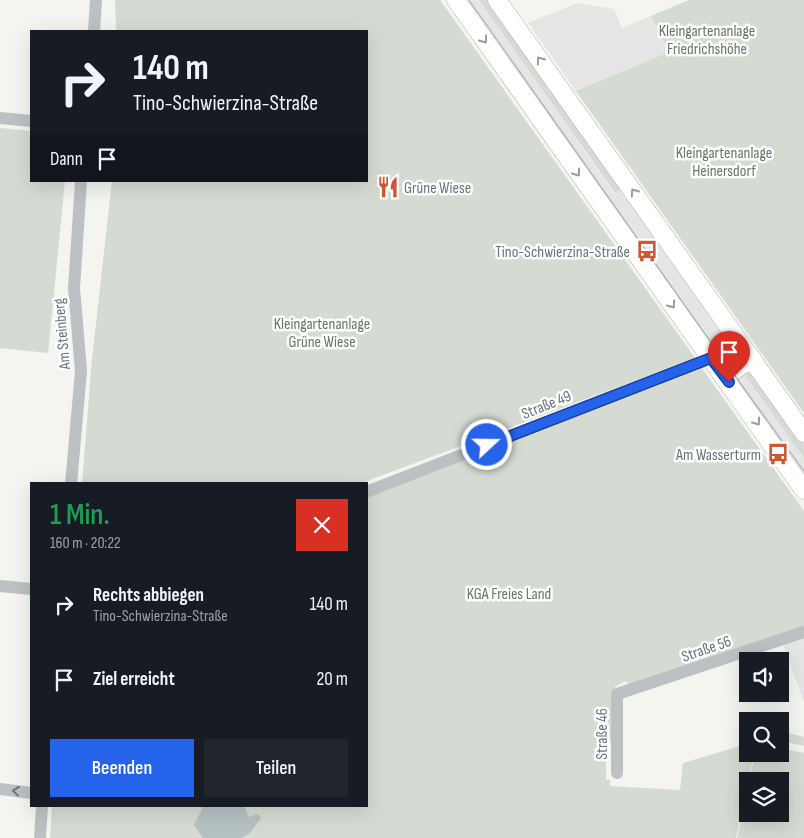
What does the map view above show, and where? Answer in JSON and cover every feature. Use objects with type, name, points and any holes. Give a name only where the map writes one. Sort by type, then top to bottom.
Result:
[{"type":"main road","points":[[456,0],[804,490]]},
{"type":"main road","points":[[498,0],[804,432]]},
{"type":"main road","points":[[724,377],[752,358]]},
{"type":"street","points":[[94,30],[96,0]]},
{"type":"street","points":[[0,118],[30,121]]},
{"type":"street","name":"Am Steinberg","points":[[72,482],[81,372],[74,288],[81,182]]},
{"type":"street","name":"Straße 49","points":[[368,491],[711,358]]},
{"type":"street","points":[[0,586],[30,589]]},
{"type":"street","name":"Straße 56","points":[[618,694],[804,632]]},
{"type":"street","name":"Straße 46","points":[[617,772],[618,694]]},
{"type":"street","points":[[0,789],[30,793]]},
{"type":"street","points":[[40,838],[42,807]]},
{"type":"shaded area","points":[[468,0],[479,0],[614,193],[622,188],[734,346],[718,359],[544,114],[547,111]]},
{"type":"shaded area","points":[[577,3],[614,9],[622,28],[651,16],[669,52],[576,91],[528,23]]},
{"type":"shaded area","points":[[744,374],[804,458],[804,481],[735,380]]},
{"type":"shaded area","points":[[804,636],[804,703],[789,661],[789,652],[786,652],[783,644]]},
{"type":"shaded area","points":[[203,807],[244,807],[249,817],[258,814],[261,818],[249,834],[241,838],[203,838],[194,825]]},
{"type":"green space","name":"Kleingartenanlage Grüne Wiese","points":[[115,0],[440,0],[695,358],[364,482],[82,482],[92,359],[112,182],[368,182],[368,30],[116,30]]},
{"type":"green space","points":[[479,0],[489,0],[622,188],[615,193]]},
{"type":"green space","name":"Kleingartenanlage Heinersdorf","points":[[689,0],[804,0],[804,413],[576,91],[669,52],[651,16]]},
{"type":"green space","points":[[0,128],[30,131],[30,182],[65,182],[48,353],[0,348]]},
{"type":"green space","name":"KGA Freies Land","points":[[701,367],[804,511],[804,628],[631,685],[625,681],[615,687],[612,694],[614,741],[606,742],[606,780],[610,780],[610,786],[680,790],[683,763],[739,746],[739,762],[752,762],[750,772],[739,772],[739,822],[736,838],[50,838],[52,807],[368,807],[368,497]]},
{"type":"green space","points":[[750,372],[756,377],[804,444],[804,458],[744,374]]},
{"type":"green space","points":[[789,733],[804,737],[804,746],[789,743]]},
{"type":"green space","points":[[789,750],[804,753],[804,838],[737,838],[740,822],[789,822],[789,772],[751,772],[753,762],[789,762]]},
{"type":"tram line","points":[[469,0],[804,471]]},
{"type":"place","name":"Grüne Wiese","points":[[388,187]]},
{"type":"place","name":"Tino-Schwierzina-Straße","points":[[647,251]]},
{"type":"place","name":"Am Wasserturm","points":[[778,454]]},
{"type":"route","points":[[487,445],[711,358],[729,382]]},
{"type":"park label","name":"Kleingartenanlage Friedrichshöhe","points":[[707,39]]}]
